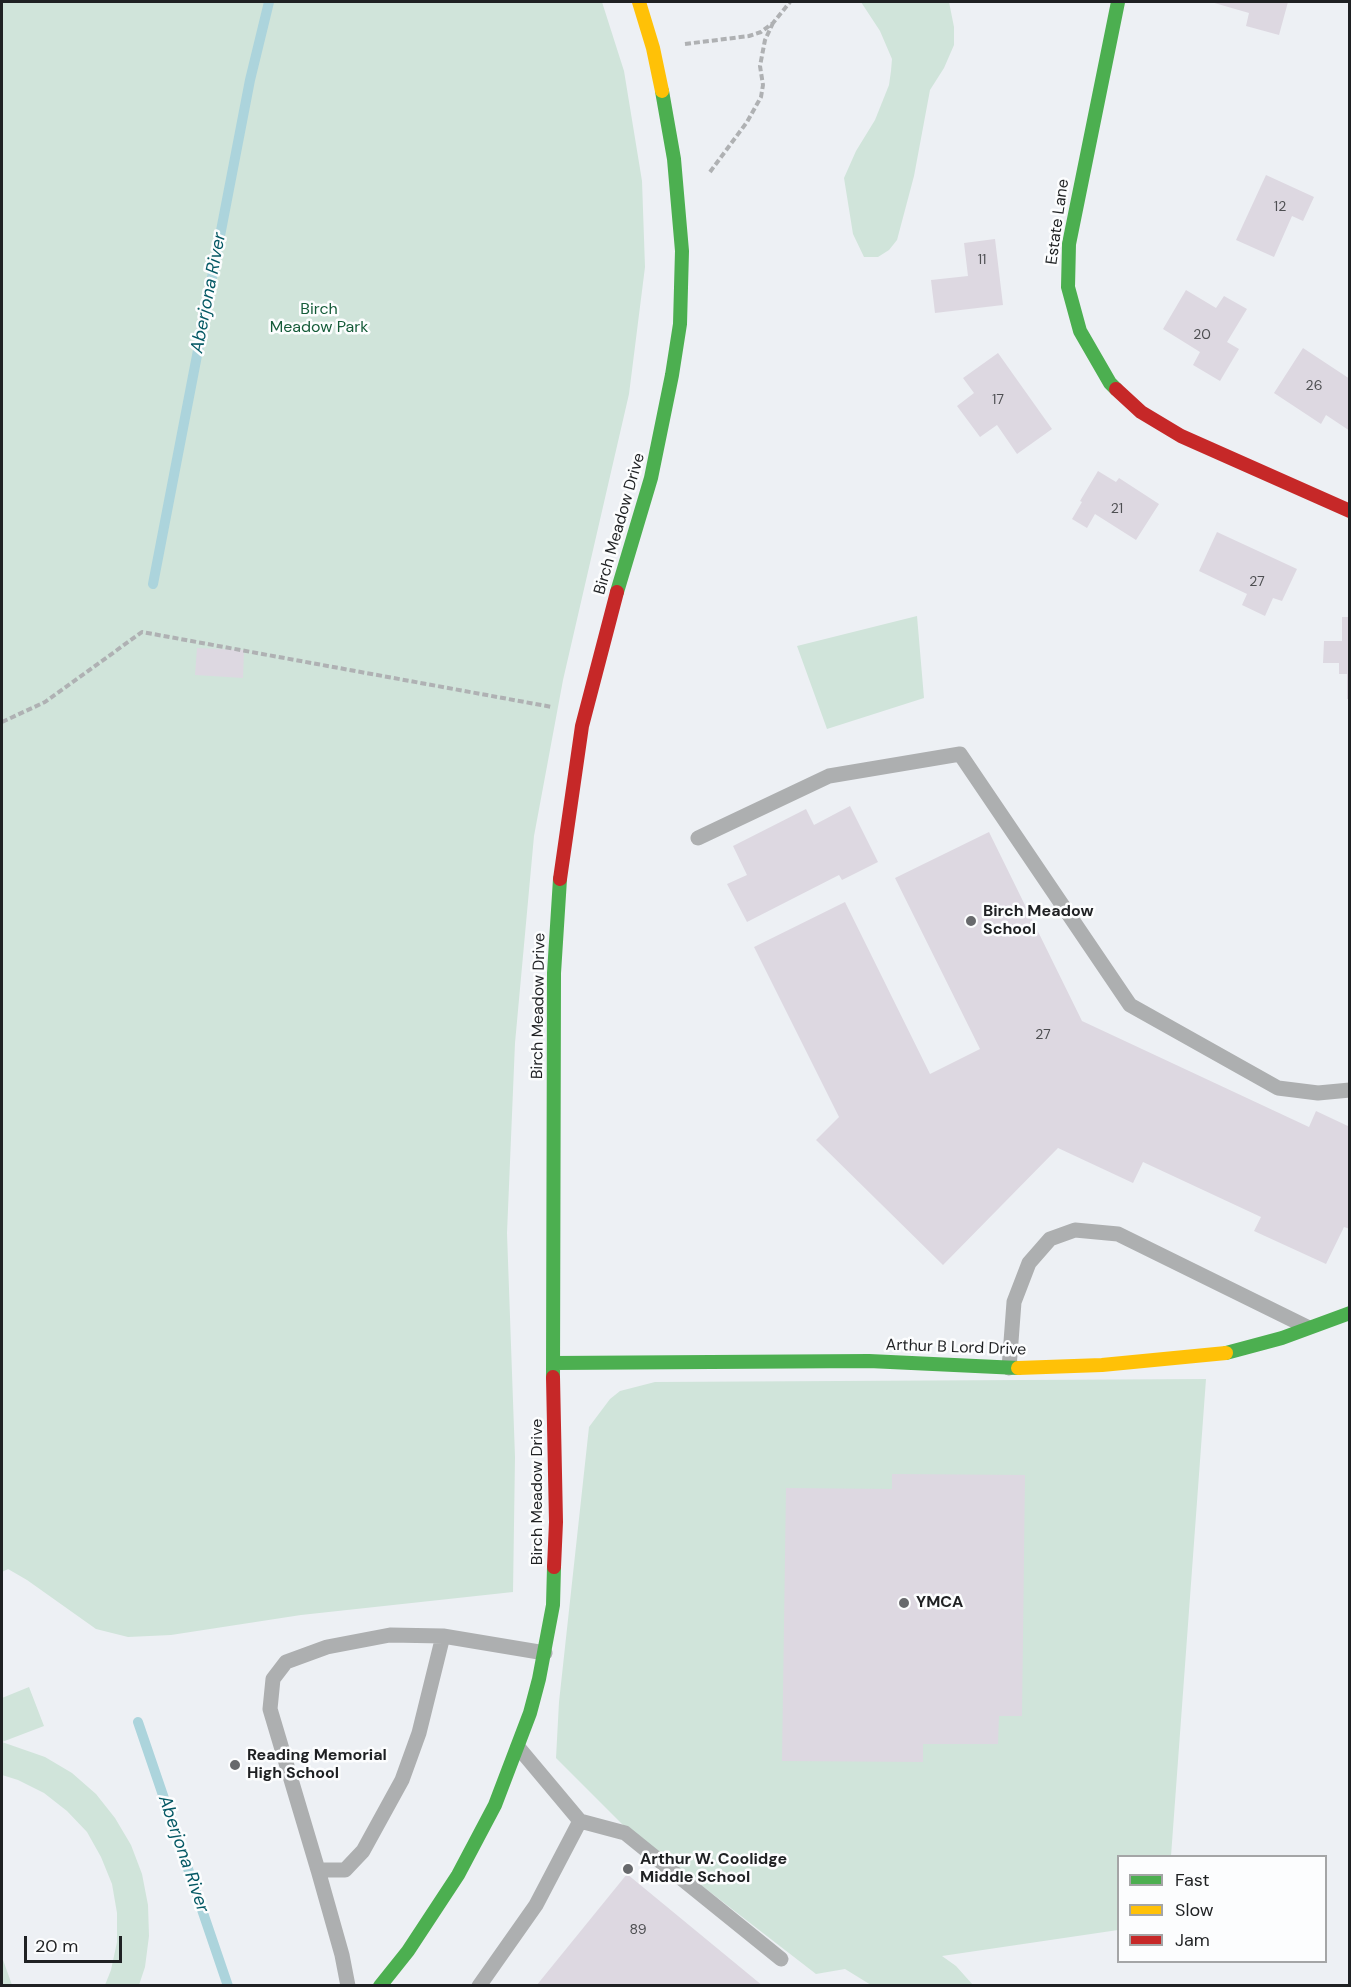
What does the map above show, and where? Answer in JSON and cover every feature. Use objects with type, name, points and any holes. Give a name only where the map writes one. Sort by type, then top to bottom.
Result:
[{"type":"street","name":"Birch Meadow Drive","points":[[380,1986],[408,1951],[458,1875],[495,1805],[518,1747],[540,1679],[553,1605],[556,1564],[553,1363],[554,1019],[557,919],[566,829],[585,713],[651,478],[680,324],[682,251],[666,109],[653,48],[639,2]]},
{"type":"street","name":"Estate Lane","points":[[1118,2],[1069,244],[1068,287],[1080,331],[1110,383],[1141,412],[1181,436],[1350,511]]},
{"type":"street","name":"Arthur B Lord Drive","points":[[553,1363],[869,1361],[1009,1368],[1102,1365],[1229,1353],[1350,1313]]},
{"type":"lane","points":[[698,838],[829,776],[960,754],[1130,1005],[1278,1088],[1318,1093],[1350,1090]]},
{"type":"lane","points":[[1009,1368],[1014,1302],[1029,1263],[1050,1239],[1075,1230],[1118,1234],[1310,1328]]},
{"type":"lane","points":[[348,1986],[342,1955],[270,1709],[273,1678],[286,1662],[327,1647],[390,1635],[443,1636],[545,1653]]},
{"type":"lane","points":[[318,1870],[345,1870],[363,1851],[402,1780],[419,1734],[443,1636]]},
{"type":"lane","points":[[518,1747],[580,1821],[625,1833],[781,1959]]},
{"type":"lane","points":[[479,1986],[536,1905],[580,1821]]},
{"type":"path","points":[[705,179],[762,98],[763,85],[760,66],[765,40],[773,24],[790,2]]},
{"type":"path","points":[[653,48],[749,36],[773,24]]},
{"type":"path","points":[[2,722],[45,702],[142,632],[585,713]]},
{"type":"green space","name":"Birch Meadow Park","points":[[2,2],[602,2],[624,71],[642,181],[645,267],[629,394],[563,680],[534,836],[515,1043],[507,1233],[515,1457],[513,1592],[301,1615],[171,1635],[128,1637],[96,1629],[27,1580],[8,1569],[2,1572]]},
{"type":"green space","points":[[861,2],[949,2],[954,27],[954,45],[944,68],[930,90],[914,176],[897,240],[889,250],[878,257],[864,257],[853,234],[844,178],[856,151],[875,120],[889,85],[891,71],[892,59],[880,31]]},
{"type":"green space","points":[[917,616],[924,698],[827,729],[797,646]]},
{"type":"green space","points":[[1206,1379],[1171,1855],[1117,1855],[1117,1930],[942,1956],[956,1966],[973,1985],[871,1985],[845,1969],[816,1974],[622,1824],[556,1758],[559,1702],[589,1427],[610,1399],[620,1391],[655,1382]]},
{"type":"green space","points":[[29,1687],[44,1726],[2,1742],[2,1698]]},
{"type":"green space","points":[[2,1742],[45,1757],[72,1773],[96,1794],[115,1818],[131,1845],[142,1874],[148,1905],[149,1936],[145,1967],[139,1985],[105,1985],[117,1942],[117,1913],[112,1884],[87,1832],[67,1811],[44,1793],[2,1775]]},
{"type":"green space","points":[[2,1957],[12,1985],[2,1985]]},
{"type":"building","points":[[1211,2],[1288,2],[1279,35],[1246,26],[1249,13]]},
{"type":"building","points":[[1266,175],[1314,197],[1303,221],[1292,216],[1274,257],[1236,240]]},
{"type":"building","points":[[995,239],[1003,305],[935,313],[931,280],[968,276],[964,243]]},
{"type":"building","points":[[1186,290],[1216,308],[1224,296],[1247,309],[1227,342],[1239,349],[1220,381],[1193,365],[1200,352],[1163,329]]},
{"type":"building","points":[[1303,348],[1350,379],[1350,431],[1326,415],[1321,424],[1274,393]]},
{"type":"building","points":[[998,353],[1052,429],[1017,454],[997,425],[980,437],[957,406],[974,393],[963,378]]},
{"type":"building","points":[[1098,471],[1116,482],[1119,478],[1159,504],[1136,540],[1095,514],[1087,528],[1072,519]]},
{"type":"building","points":[[1217,532],[1297,569],[1282,601],[1273,598],[1265,616],[1242,605],[1247,594],[1199,571]]},
{"type":"building","points":[[1342,617],[1350,617],[1350,699],[1347,699],[1347,674],[1339,674],[1339,663],[1323,663],[1324,641],[1342,641]]},
{"type":"building","points":[[197,648],[244,650],[243,678],[195,675]]},
{"type":"building","points":[[850,806],[878,862],[842,880],[839,875],[747,922],[727,884],[747,875],[733,846],[806,809],[814,825]]},
{"type":"building","points":[[989,832],[1082,1021],[1309,1127],[1316,1111],[1350,1127],[1350,1229],[1344,1227],[1326,1264],[1254,1231],[1261,1217],[1143,1162],[1133,1183],[1058,1148],[943,1265],[816,1140],[839,1117],[754,947],[845,902],[930,1074],[980,1049],[895,878]]},
{"type":"building","name":"YMCA","points":[[892,1474],[1025,1475],[1022,1716],[999,1716],[998,1744],[923,1744],[923,1762],[782,1761],[786,1488],[892,1489]]},
{"type":"building","points":[[627,1874],[763,1986],[536,1986]]},
{"type":"waterway","name":"Aberjona River","points":[[153,584],[250,80],[269,2]]},
{"type":"waterway","name":"Aberjona River","points":[[138,1722],[228,1986]]},
{"type":"traffic: fast","points":[[1116,389],[1110,383],[1080,331],[1068,287],[1069,244],[1118,2]]},
{"type":"traffic: fast","points":[[617,592],[651,478],[680,324],[682,251],[674,159],[662,91]]},
{"type":"traffic: fast","points":[[553,1377],[554,973],[560,879]]},
{"type":"traffic: fast","points":[[1226,1353],[1282,1338],[1350,1313]]},
{"type":"traffic: fast","points":[[553,1363],[869,1361],[1018,1368]]},
{"type":"traffic: fast","points":[[380,1986],[408,1951],[458,1875],[495,1805],[530,1713],[539,1679],[553,1605],[554,1567]]},
{"type":"traffic: slow","points":[[639,2],[653,48],[662,91]]},
{"type":"traffic: slow","points":[[1018,1368],[1102,1365],[1226,1353]]},
{"type":"traffic: jam","points":[[1116,389],[1141,412],[1181,436],[1350,511]]},
{"type":"traffic: jam","points":[[560,879],[582,726],[617,592]]},
{"type":"traffic: jam","points":[[553,1377],[556,1522],[554,1567]]},
{"type":"place","name":"Birch Meadow School","points":[[971,921]]},
{"type":"place","name":"YMCA","points":[[904,1603]]},
{"type":"place","name":"Reading Memorial High School","points":[[235,1765]]},
{"type":"place","name":"Arthur W. Coolidge Middle School","points":[[628,1869]]}]
